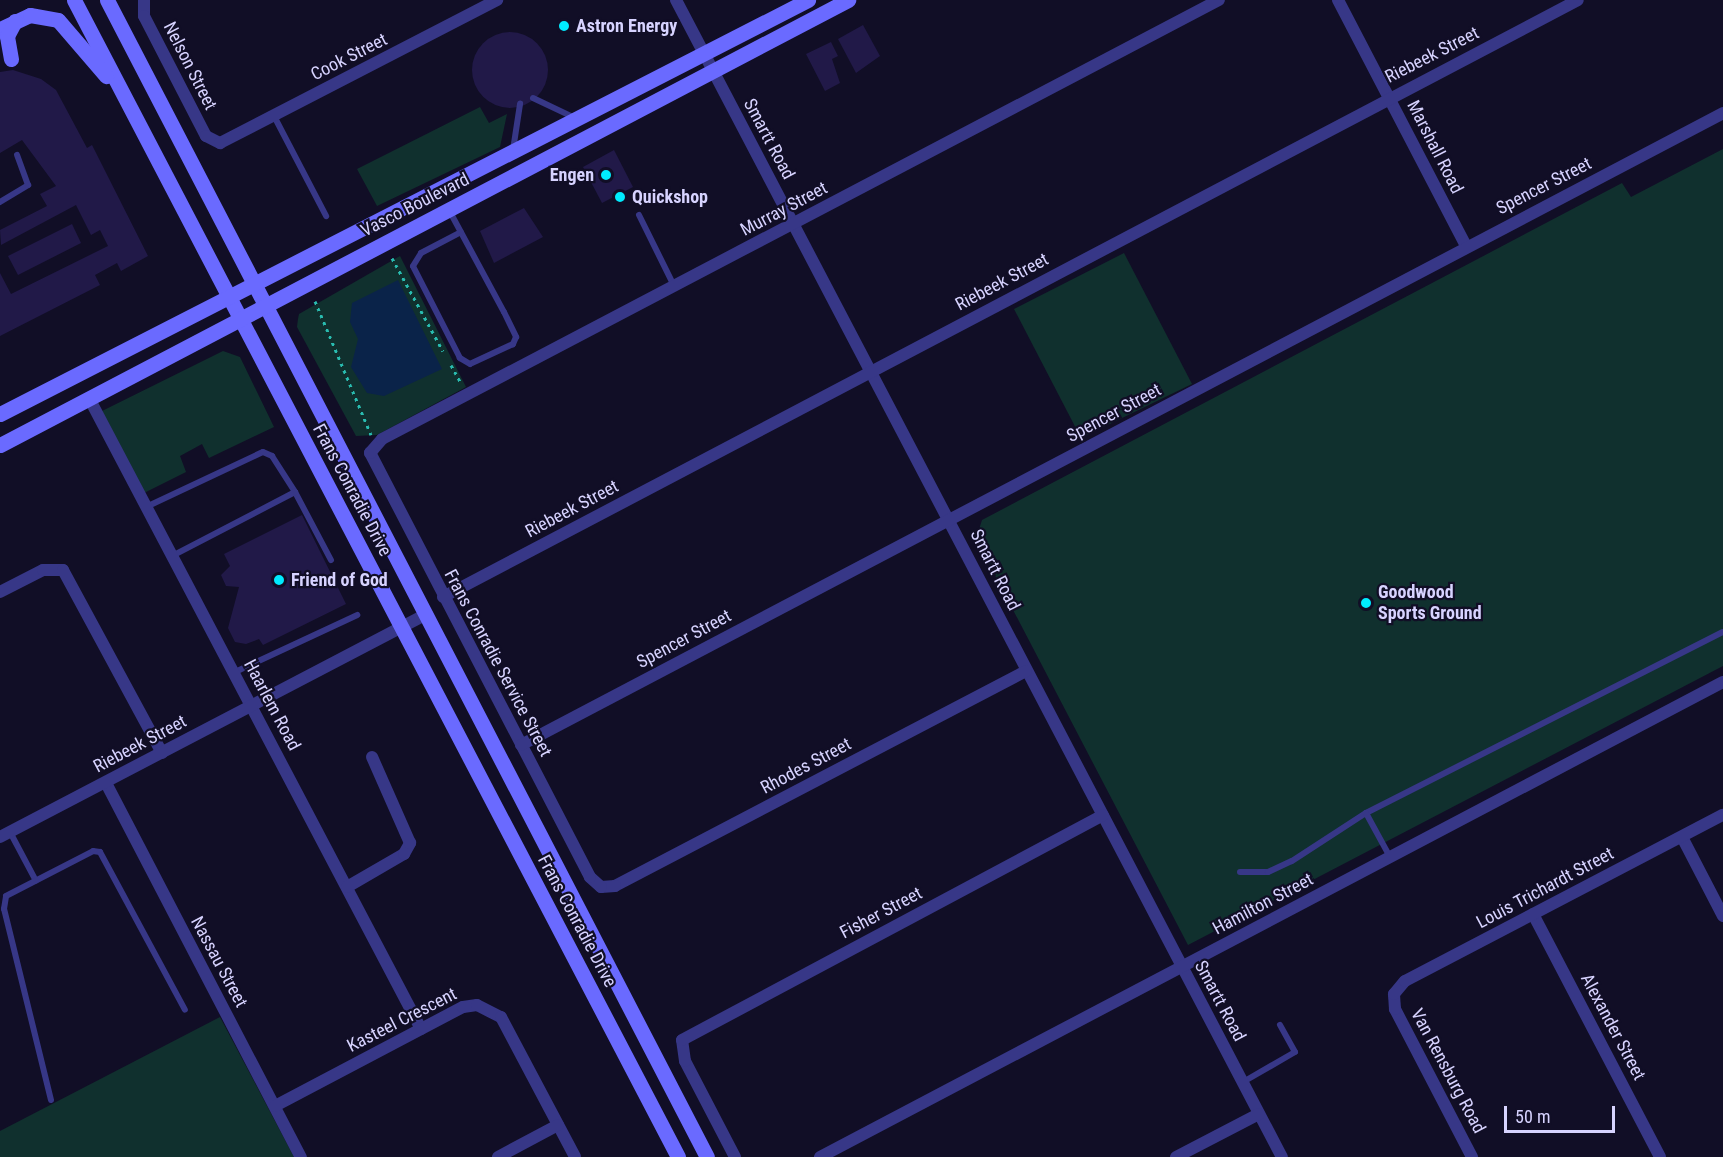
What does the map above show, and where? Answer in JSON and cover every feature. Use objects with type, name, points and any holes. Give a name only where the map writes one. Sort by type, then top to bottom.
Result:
[{"type":"main road","name":"Frans Conradie Drive","points":[[74,0],[678,1157]]},
{"type":"main road","name":"Frans Conradie Drive","points":[[108,0],[424,615],[708,1157]]},
{"type":"main road","name":"Vasco Boulevard","points":[[0,414],[578,120],[808,0]]},
{"type":"main road","name":"Vasco Boulevard","points":[[0,445],[848,0]]},
{"type":"main road","points":[[0,29],[35,14],[63,23],[128,104]]},
{"type":"main road","points":[[6,58],[7,36],[15,21]]},
{"type":"street","name":"Nelson Street","points":[[144,0],[144,16],[206,136],[216,143]]},
{"type":"street","name":"Cook Street","points":[[216,143],[274,116],[497,0]]},
{"type":"street","name":"Smartt Road","points":[[676,0],[1282,1157]]},
{"type":"street","name":"Murray Street","points":[[373,449],[467,394],[676,288],[1219,0]]},
{"type":"street","name":"Marshall Road","points":[[1338,0],[1466,246]]},
{"type":"street","name":"Riebeek Street","points":[[443,597],[1389,97],[1578,0]]},
{"type":"street","name":"Spencer Street","points":[[521,745],[1466,246],[1723,113]]},
{"type":"street","name":"Haarlem Road","points":[[89,398],[253,705],[421,1029]]},
{"type":"street","name":"Frans Conradie Service Street","points":[[373,449],[443,597],[590,877],[601,887]]},
{"type":"street","points":[[0,592],[43,570],[63,570],[162,753]]},
{"type":"street","name":"Riebeek Street","points":[[5,835],[424,615]]},
{"type":"street","name":"Rhodes Street","points":[[601,887],[615,886],[1026,670]]},
{"type":"street","name":"Hamilton Street","points":[[820,1157],[1723,682]]},
{"type":"street","points":[[347,887],[404,854],[410,843],[372,757]]},
{"type":"street","name":"Nassau Street","points":[[106,783],[301,1157]]},
{"type":"street","name":"Fisher Street","points":[[735,1157],[681,1046],[688,1035],[1103,815]]},
{"type":"street","name":"Louis Trichardt Street","points":[[1392,1002],[1405,981],[1723,815]]},
{"type":"street","points":[[1682,837],[1723,916]]},
{"type":"street","name":"Alexander Street","points":[[1533,914],[1660,1157]]},
{"type":"street","name":"Van Rensburg Road","points":[[1392,1002],[1472,1157]]},
{"type":"street","name":"Kasteel Crescent","points":[[275,1106],[470,1005],[496,1012],[575,1157]]},
{"type":"street","points":[[1176,1157],[1259,1114]]},
{"type":"street","points":[[498,1157],[558,1125]]},
{"type":"lane","points":[[533,98],[578,120]]},
{"type":"lane","points":[[513,153],[520,104]]},
{"type":"lane","points":[[274,116],[326,216]]},
{"type":"lane","points":[[0,202],[28,185],[17,155]]},
{"type":"lane","points":[[448,210],[461,232],[516,337],[513,344],[470,364],[457,354],[413,266],[421,253],[461,232]]},
{"type":"lane","points":[[639,215],[676,288]]},
{"type":"lane","points":[[146,507],[263,452],[272,456],[295,492],[331,560]]},
{"type":"lane","points":[[172,556],[295,492]]},
{"type":"lane","points":[[235,672],[357,615]]},
{"type":"lane","points":[[1240,872],[1268,872],[1292,861],[1366,813],[1723,632]]},
{"type":"lane","points":[[1366,813],[1390,858]]},
{"type":"lane","points":[[5,835],[36,880]]},
{"type":"lane","points":[[51,1100],[3,904],[6,896],[93,851],[100,852],[184,1010]]},
{"type":"lane","points":[[1242,1082],[1295,1052],[1280,1025]]},
{"type":"path","points":[[392,258],[444,352]]},
{"type":"path","points":[[315,301],[373,449]]},
{"type":"path","points":[[450,363],[467,394]]},
{"type":"green space","points":[[480,107],[489,123],[507,114],[500,147],[377,206],[357,169]]},
{"type":"green space","name":"Goodwood Sports Ground","points":[[1723,149],[1723,666],[1188,945],[976,539],[982,520],[1622,183],[1631,197]]},
{"type":"green space","points":[[1124,253],[1192,384],[1081,438],[1014,309]]},
{"type":"green space","points":[[400,256],[466,387],[377,435],[356,436],[297,327],[299,314]]},
{"type":"green space","points":[[223,351],[240,357],[274,427],[209,458],[202,444],[180,456],[186,472],[142,494],[102,411]]},
{"type":"green space","points":[[220,1017],[294,1157],[0,1157],[0,1131]]},
{"type":"water","points":[[398,280],[442,369],[384,396],[367,393],[351,367],[358,339],[350,322],[352,303]]},
{"type":"building","points":[[863,25],[880,56],[856,73],[838,39]]},
{"type":"building","points":[[510,32],[524,35],[537,43],[545,56],[548,70],[545,84],[537,97],[524,105],[510,108],[496,105],[483,97],[475,84],[472,70],[475,56],[483,43],[496,35]]},
{"type":"building","points":[[831,42],[838,56],[832,59],[840,83],[825,91],[806,54]]},
{"type":"building","points":[[13,70],[41,79],[56,90],[87,148],[92,145],[148,256],[121,271],[117,263],[95,275],[100,285],[0,336],[0,273],[11,294],[108,246],[100,230],[91,235],[76,205],[1,245],[0,230],[47,206],[40,194],[56,186],[22,140],[0,153],[0,72]]},
{"type":"building","points":[[614,150],[633,187],[602,203],[583,167]]},
{"type":"building","points":[[524,208],[543,237],[494,263],[480,231]]},
{"type":"building","points":[[72,224],[81,243],[18,275],[8,256]]},
{"type":"building","name":"Friend of God","points":[[302,515],[346,604],[263,645],[259,639],[246,644],[235,642],[228,628],[239,587],[226,586],[221,575],[230,566],[224,554]]},
{"type":"place","name":"Astron Energy","points":[[564,26]]},
{"type":"place","name":"Engen","points":[[606,175]]},
{"type":"place","name":"Quickshop","points":[[620,197]]},
{"type":"place","name":"Friend of God","points":[[279,580]]},
{"type":"place","name":"Goodwood Sports Ground","points":[[1366,603]]}]
